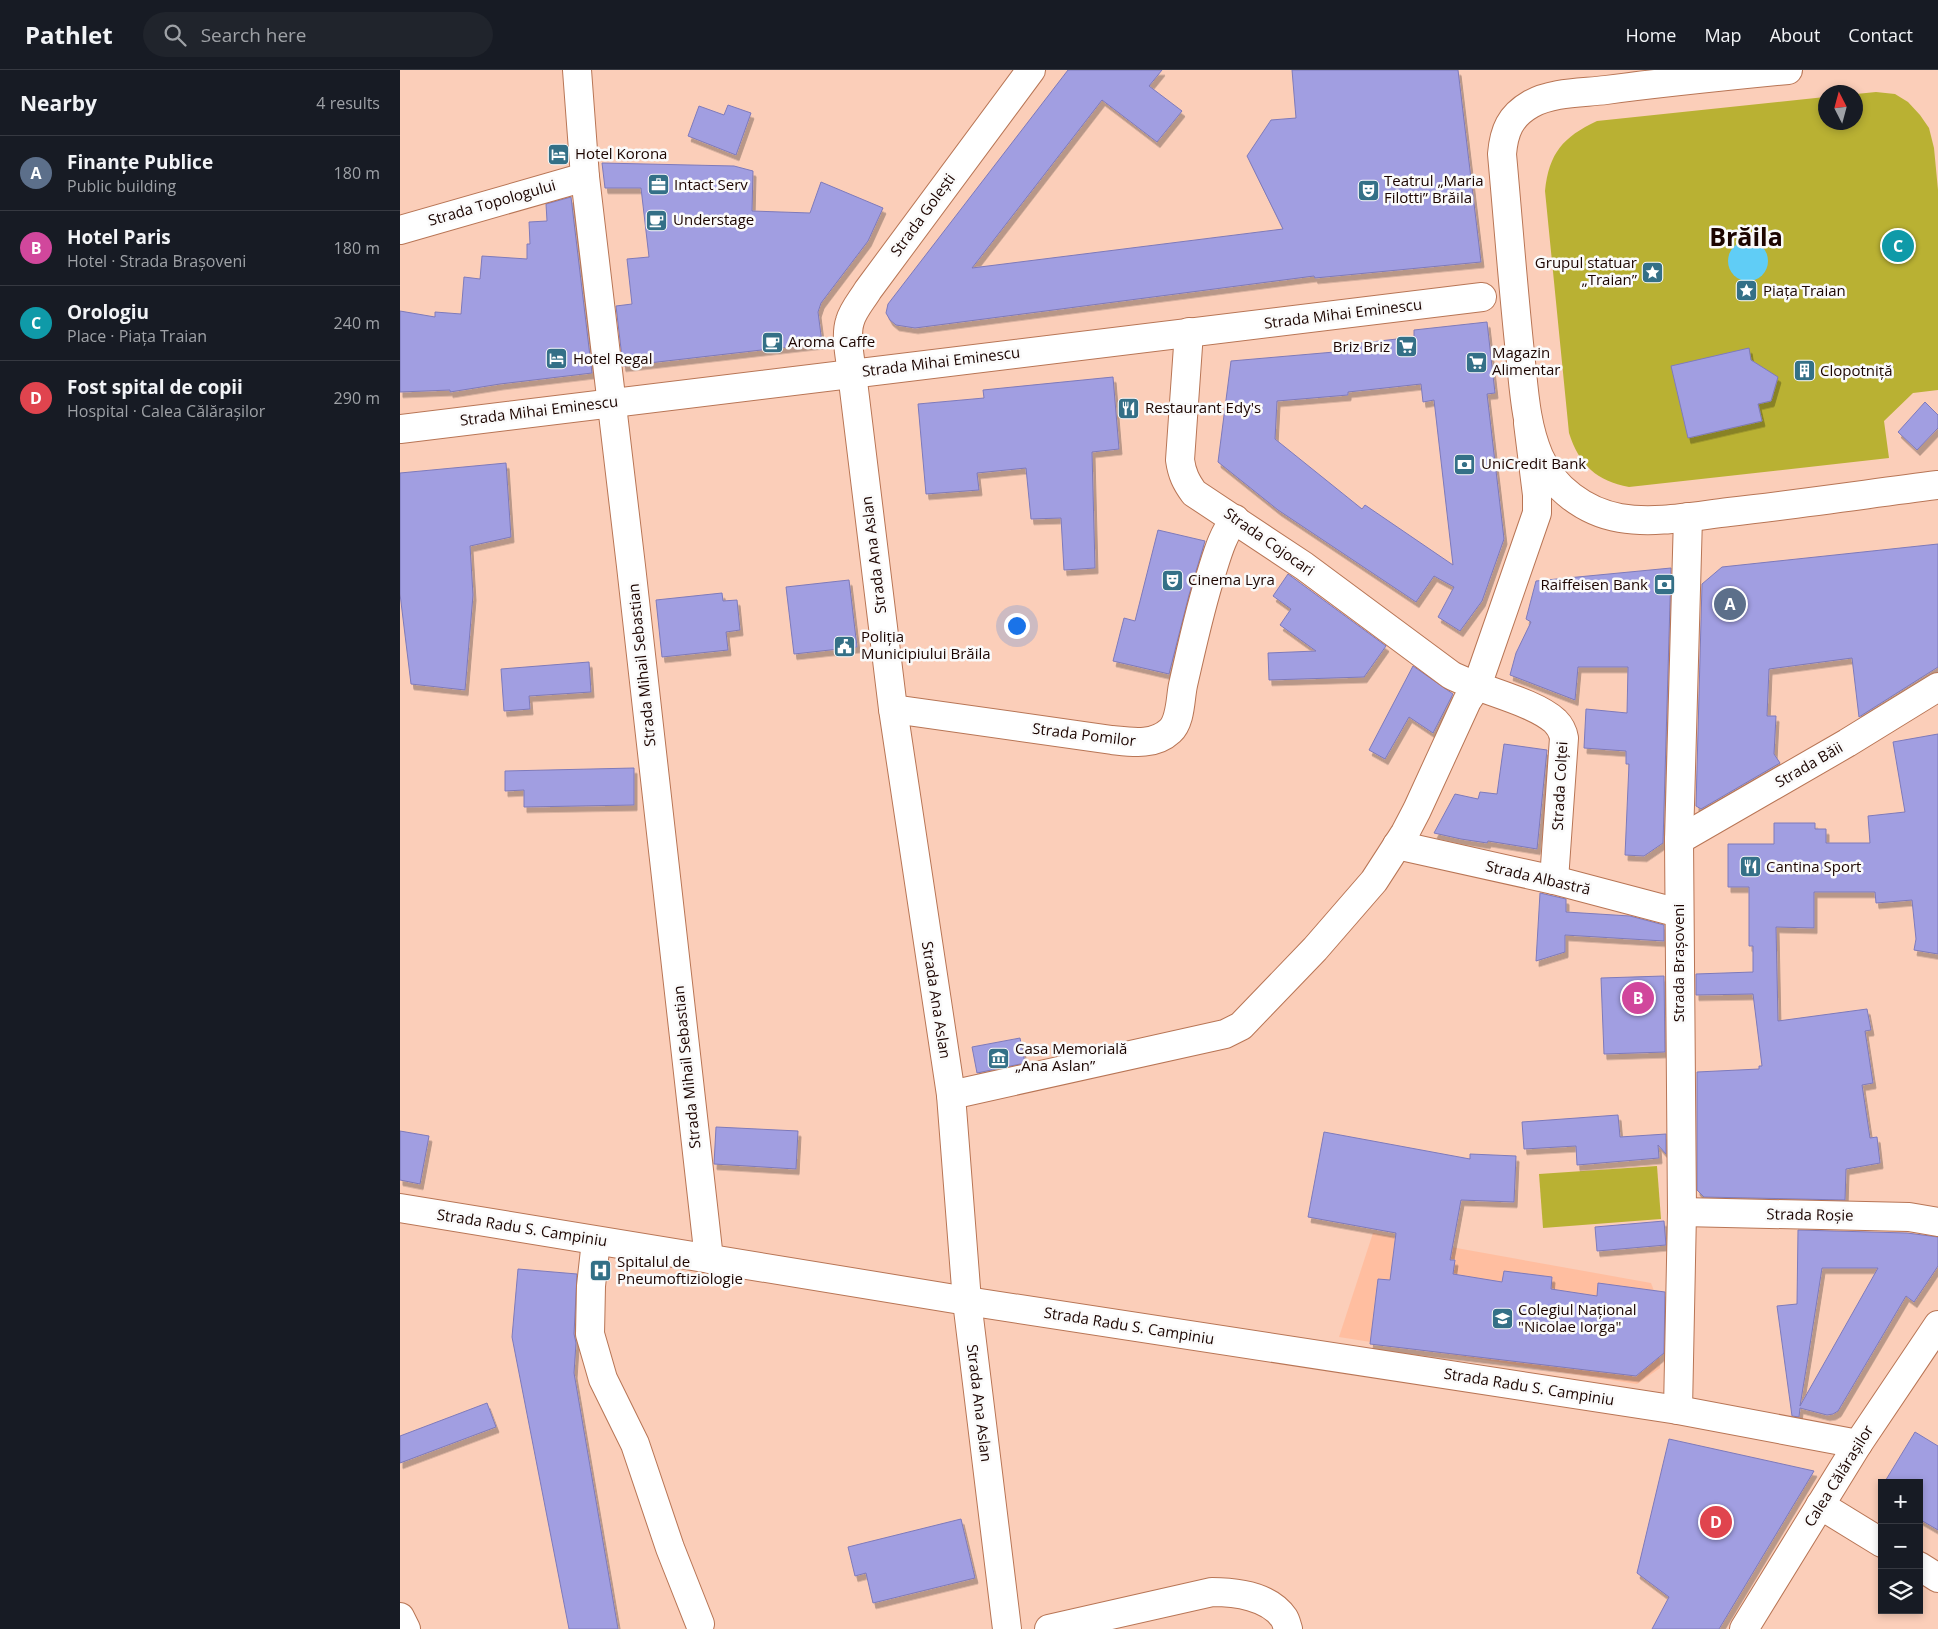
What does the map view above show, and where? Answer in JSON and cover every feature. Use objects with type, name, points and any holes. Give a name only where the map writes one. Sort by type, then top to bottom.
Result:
[{"type":"street","name":"Strada Mihail Sebastian","points":[[577,70],[585,177],[709,1259]]},
{"type":"street","name":"Strada Golești","points":[[852,373],[849,330],[850,321],[855,309],[1031,70]]},
{"type":"street","points":[[1551,96],[1582,70]]},
{"type":"street","points":[[951,1095],[1192,1042],[1236,1030],[1265,1003],[1374,881],[1397,846],[1417,810],[1468,701],[1477,686],[1537,513],[1537,495],[1515,304],[1502,154],[1503,136],[1510,123],[1519,113],[1532,104],[1551,96],[1654,76],[1788,70]]},
{"type":"street","name":"Strada Topologului","points":[[400,230],[585,177]]},
{"type":"street","name":"Strada Mihai Eminescu","points":[[400,429],[1482,297]]},
{"type":"street","name":"Strada Cojocari","points":[[1189,332],[1180,446],[1182,473],[1186,483],[1194,492],[1304,566],[1450,675],[1477,686]]},
{"type":"street","name":"Strada Ana Aslan","points":[[852,373],[893,709],[951,1095],[967,1301],[1007,1629]]},
{"type":"street","points":[[1528,423],[1540,457],[1551,476],[1565,492],[1582,504],[1618,518],[1637,520],[1688,517],[1938,485]]},
{"type":"street","name":"Strada Brașoveni","points":[[1678,1410],[1682,1212],[1679,840],[1688,517]]},
{"type":"street","name":"Strada Pomilor","points":[[893,709],[1112,740],[1141,742],[1163,737],[1171,730],[1177,718],[1181,693],[1204,598],[1221,544],[1235,518]]},
{"type":"street","name":"Strada Colței","points":[[1477,686],[1546,714],[1555,721],[1563,732],[1554,880]]},
{"type":"street","name":"Strada Băii","points":[[1679,840],[1847,743],[1938,687]]},
{"type":"street","name":"Strada Albastră","points":[[1397,846],[1554,880],[1679,913]]},
{"type":"street","name":"Strada Radu S. Campiniu","points":[[400,1208],[967,1301],[1678,1410],[1858,1444]]},
{"type":"street","name":"Strada Roșie","points":[[1682,1212],[1909,1217],[1938,1222]]},
{"type":"street","points":[[596,1241],[591,1286],[590,1334],[603,1379],[635,1444],[670,1548],[700,1624]]},
{"type":"street","name":"Calea Călărașilor","points":[[1744,1629],[1858,1444],[1936,1332]]},
{"type":"street","points":[[1820,1504],[1878,1540]]},
{"type":"street","points":[[1923,1569],[1938,1578]]},
{"type":"street","points":[[1049,1629],[1212,1592],[1237,1592],[1267,1603],[1284,1618],[1288,1629]]},
{"type":"street","points":[[400,1617],[406,1629]]},
{"type":"shaded area","name":"Piața Traian","points":[[1876,92],[1895,94],[1908,102],[1929,128],[1934,148],[1938,190],[1938,390],[1913,393],[1884,421],[1889,458],[1629,487],[1608,481],[1599,476],[1584,463],[1569,433],[1545,191],[1554,156],[1575,133],[1597,121],[1818,98],[1818,130],[1863,130],[1863,93]]},
{"type":"shaded area","points":[[1657,1166],[1661,1219],[1543,1228],[1539,1174]]},
{"type":"shaded area","name":"Colegiul Național \"Nicolae Iorga\"","points":[[1373,1233],[1651,1283],[1658,1301],[1660,1368],[1637,1384],[1339,1337]]},
{"type":"water","points":[[1752,241],[1759,244],[1765,250],[1768,261],[1767,269],[1759,278],[1752,281],[1744,281],[1737,278],[1729,269],[1728,257],[1731,250],[1740,242]]},
{"type":"building","points":[[1068,70],[1162,70],[1149,86],[1182,111],[1157,142],[1102,100],[972,268],[1283,229],[1247,156],[1271,120],[1296,118],[1292,70],[1458,70],[1481,262],[1315,278],[1314,276],[915,328],[896,325],[886,313],[888,304]]},
{"type":"building","points":[[728,105],[751,113],[736,155],[688,136],[699,106],[724,115]]},
{"type":"building","points":[[602,163],[734,166],[753,171],[752,211],[810,213],[821,182],[883,208],[868,241],[821,303],[818,312],[822,343],[623,366],[616,306],[632,304],[627,259],[649,257],[641,188],[605,188]]},
{"type":"building","points":[[571,197],[592,373],[450,392],[450,390],[400,392],[400,311],[435,317],[435,312],[461,314],[464,277],[480,279],[482,256],[527,259],[527,244],[530,244],[529,222],[547,221],[546,204]]},
{"type":"building","points":[[1487,322],[1495,393],[1487,394],[1504,539],[1482,601],[1460,631],[1438,617],[1454,587],[1434,576],[1416,602],[1278,510],[1218,462],[1231,361],[1346,351],[1345,345],[1414,337],[1414,330]],"holes":[[[1421,384],[1423,402],[1434,400],[1453,565],[1365,505],[1362,509],[1275,439],[1277,401],[1348,395],[1348,392]]]},
{"type":"building","points":[[1749,348],[1751,360],[1778,377],[1771,401],[1758,404],[1762,421],[1688,438],[1671,366]]},
{"type":"building","points":[[1113,377],[1119,449],[1092,452],[1095,568],[1064,570],[1061,518],[1031,519],[1026,468],[977,473],[979,490],[926,494],[918,404],[984,398],[983,390]]},
{"type":"building","points":[[1925,402],[1938,415],[1938,428],[1917,450],[1898,432]]},
{"type":"building","points":[[506,463],[511,537],[470,546],[473,595],[465,690],[411,684],[400,594],[400,473]]},
{"type":"building","name":"Cinema Lyra","points":[[1158,530],[1205,541],[1169,674],[1113,661],[1124,618],[1135,621]]},
{"type":"building","points":[[1938,544],[1938,667],[1859,717],[1852,658],[1769,669],[1767,716],[1776,716],[1774,754],[1780,763],[1701,809],[1696,806],[1702,584],[1722,567]]},
{"type":"building","points":[[1671,568],[1663,843],[1644,856],[1625,855],[1629,764],[1626,764],[1626,751],[1584,748],[1586,709],[1627,713],[1628,667],[1578,667],[1575,700],[1510,675],[1516,653],[1531,622],[1526,619],[1536,581]]},
{"type":"building","points":[[1288,574],[1386,646],[1364,677],[1269,680],[1268,653],[1316,651],[1280,625],[1291,609],[1273,596]]},
{"type":"building","points":[[849,580],[857,647],[794,654],[786,587]]},
{"type":"building","points":[[722,593],[723,601],[737,600],[740,630],[726,632],[728,650],[662,657],[656,600]]},
{"type":"building","points":[[589,662],[591,692],[529,696],[530,709],[504,711],[501,669]]},
{"type":"building","points":[[1413,666],[1453,694],[1433,733],[1409,717],[1385,759],[1369,750]]},
{"type":"building","points":[[1938,734],[1938,954],[1914,950],[1916,939],[1912,900],[1876,903],[1875,892],[1814,892],[1814,928],[1776,927],[1778,1021],[1867,1009],[1871,1030],[1865,1031],[1873,1083],[1862,1085],[1870,1138],[1877,1137],[1880,1163],[1846,1169],[1845,1200],[1704,1197],[1697,1190],[1697,1072],[1759,1069],[1759,1066],[1762,1066],[1753,994],[1696,995],[1696,974],[1753,972],[1753,946],[1749,946],[1749,887],[1728,887],[1728,844],[1774,844],[1774,823],[1815,823],[1815,829],[1826,829],[1826,843],[1870,843],[1868,816],[1905,812],[1893,742]]},
{"type":"building","points":[[1504,744],[1547,750],[1537,849],[1488,841],[1487,843],[1461,839],[1434,833],[1455,794],[1478,799],[1480,792],[1497,794]]},
{"type":"building","points":[[634,768],[634,805],[524,807],[524,790],[505,791],[505,771]]},
{"type":"building","points":[[1540,893],[1566,899],[1566,912],[1630,916],[1664,925],[1664,941],[1565,935],[1565,952],[1536,961]]},
{"type":"building","points":[[1664,976],[1665,1052],[1604,1054],[1601,978]]},
{"type":"building","name":"Casa Memorială „Ana Aslan”","points":[[1020,1038],[1025,1063],[977,1073],[972,1047]]},
{"type":"building","points":[[1618,1115],[1620,1137],[1666,1134],[1666,1154],[1658,1145],[1659,1158],[1577,1165],[1576,1146],[1524,1149],[1522,1122]]},
{"type":"building","points":[[716,1127],[798,1131],[796,1169],[714,1164]]},
{"type":"building","points":[[400,1131],[429,1136],[420,1184],[400,1180]]},
{"type":"building","name":"Colegiul Național \"Nicolae Iorga\"","points":[[1324,1132],[1470,1159],[1470,1154],[1516,1156],[1514,1202],[1461,1200],[1450,1260],[1455,1260],[1453,1274],[1502,1282],[1504,1271],[1552,1277],[1551,1289],[1597,1296],[1598,1283],[1665,1292],[1664,1353],[1636,1376],[1370,1344],[1378,1279],[1390,1280],[1396,1233],[1308,1217]]},
{"type":"building","points":[[1664,1221],[1666,1245],[1597,1251],[1595,1227]]},
{"type":"building","points":[[1798,1230],[1907,1233],[1938,1237],[1938,1266],[1914,1302],[1906,1296],[1838,1411],[1833,1414],[1827,1415],[1800,1408],[1799,1417],[1792,1416],[1777,1306],[1797,1304]],"holes":[[[1822,1268],[1878,1268],[1800,1406]]]},
{"type":"building","points":[[518,1269],[577,1274],[574,1373],[618,1629],[569,1629],[512,1337]]},
{"type":"building","points":[[487,1403],[496,1427],[400,1463],[400,1436]]},
{"type":"building","points":[[1915,1432],[1938,1446],[1938,1530],[1923,1521],[1923,1479],[1886,1479]]},
{"type":"building","points":[[1669,1439],[1814,1471],[1719,1629],[1652,1629],[1669,1597],[1637,1573]]},
{"type":"building","points":[[961,1519],[975,1578],[873,1603],[866,1573],[855,1576],[848,1547]]},
{"type":"place","name":"Hotel Korona","points":[[559,154]]},
{"type":"place","name":"Intact Serv","points":[[658,185]]},
{"type":"place","name":"Teatrul „Maria Filotti” Brăila","points":[[1368,190]]},
{"type":"place","name":"Understage","points":[[657,220]]},
{"type":"place","name":"Orologiu","points":[[1898,246]]},
{"type":"place","name":"Grupul statuar „Traian”","points":[[1653,272]]},
{"type":"place","name":"Piața Traian","points":[[1747,291]]},
{"type":"place","name":"Aroma Caffe","points":[[772,342]]},
{"type":"place","name":"Briz Briz","points":[[1406,347]]},
{"type":"place","name":"Hotel Regal","points":[[557,359]]},
{"type":"place","name":"Magazin Alimentar","points":[[1476,362]]},
{"type":"place","name":"Clopotniță","points":[[1804,371]]},
{"type":"place","name":"Restaurant Edy's","points":[[1129,408]]},
{"type":"place","name":"UniCredit Bank","points":[[1465,464]]},
{"type":"place","name":"Cinema Lyra","points":[[1172,580]]},
{"type":"place","name":"Raiffeisen Bank","points":[[1664,585]]},
{"type":"place","name":"Finanțe Publice","points":[[1730,604]]},
{"type":"place","name":"Poliția Municipiului Brăila","points":[[845,646]]},
{"type":"place","name":"Cantina Sport","points":[[1750,867]]},
{"type":"place","name":"Hotel Paris","points":[[1638,998]]},
{"type":"place","name":"Casa Memorială „Ana Aslan”","points":[[999,1058]]},
{"type":"place","name":"Spitalul de Pneumoftiziologie","points":[[601,1271]]},
{"type":"place","name":"Colegiul Național \"Nicolae Iorga\"","points":[[1502,1319]]},
{"type":"place","name":"Fost spital de copii","points":[[1716,1522]]},
{"type":"district","name":"Brăila","points":[[1746,237]]}]
